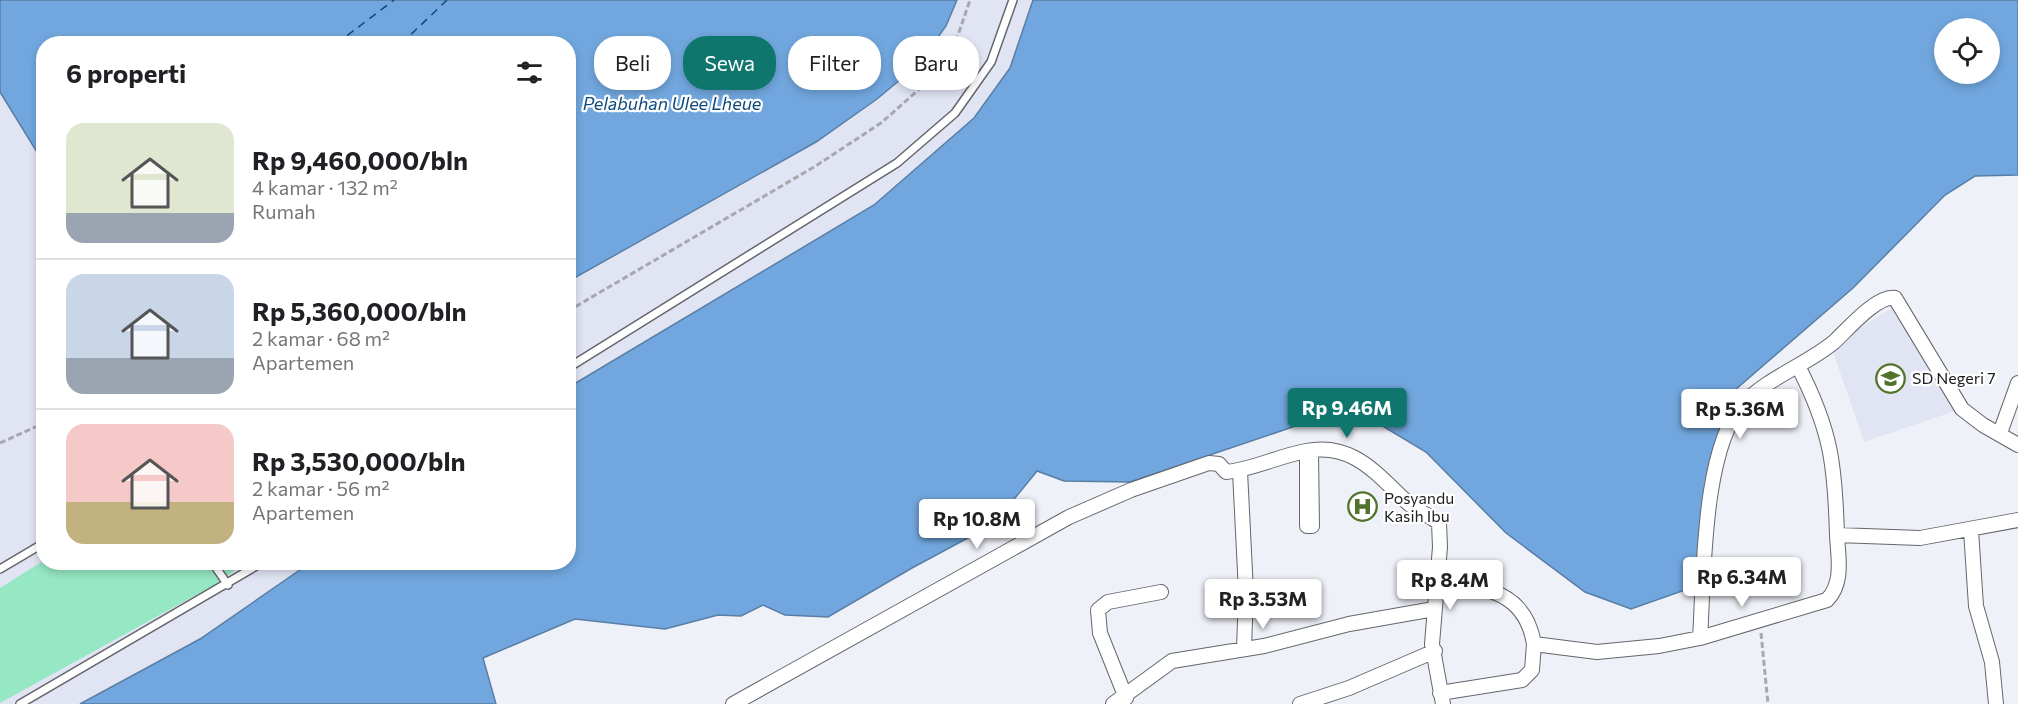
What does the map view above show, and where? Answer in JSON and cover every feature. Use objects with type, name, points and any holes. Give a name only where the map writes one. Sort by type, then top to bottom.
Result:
[{"type":"street","points":[[1700,638],[1711,489],[1725,436],[1745,402],[1762,387],[1832,344],[1874,304],[1893,297],[1962,409],[1983,425],[2018,445]]},
{"type":"street","points":[[1534,644],[1597,652],[1659,646],[1700,638],[1759,619],[1815,605],[1831,596],[1838,578],[1835,476],[1827,432],[1798,366]]},
{"type":"street","points":[[2000,433],[2018,383]]},
{"type":"street","points":[[733,704],[1069,517],[1182,470],[1216,463],[1226,472],[1239,471],[1306,451],[1334,451],[1370,465],[1409,504],[1439,523],[1440,547],[1437,578],[1434,609],[1432,644],[1442,698],[1522,680],[1532,670],[1534,644],[1532,628],[1525,615],[1509,598],[1437,578]]},
{"type":"street","points":[[1239,471],[1246,592],[1244,649]]},
{"type":"street","points":[[1837,535],[1920,538],[2018,520]]},
{"type":"street","points":[[1971,530],[1976,606],[1992,662],[1995,704]]},
{"type":"street","points":[[1161,592],[1108,602],[1098,610],[1100,633],[1119,701],[1143,680],[1173,661],[1244,649],[1349,624],[1434,609]]},
{"type":"street","points":[[1300,704],[1349,688],[1435,651]]},
{"type":"lane","points":[[576,363],[897,163],[955,113],[961,105],[991,62],[1013,0]]},
{"type":"lane","points":[[0,569],[36,548]]},
{"type":"lane","points":[[218,570],[228,585]]},
{"type":"lane","points":[[20,704],[251,570]]},
{"type":"path","points":[[576,306],[814,167],[881,123],[934,76],[958,35],[970,0]]},
{"type":"path","points":[[0,443],[36,427]]},
{"type":"path","points":[[1759,619],[1768,704]]},
{"type":"shaded area","points":[[0,0],[1033,0],[1010,68],[974,118],[874,205],[576,383],[576,36],[36,36],[36,570],[300,570],[200,639],[80,704],[0,704]]},
{"type":"shaded area","name":"SD Negeri 7","points":[[1898,304],[1958,410],[1864,442],[1831,346]]},
{"type":"green space","points":[[36,565],[36,570],[235,570],[216,584],[0,703],[0,588]]},
{"type":"water","name":"Pelabuhan Ulee Lheue","points":[[0,0],[957,0],[946,26],[939,36],[893,36],[893,86],[877,99],[816,142],[576,277],[576,36],[36,36],[36,151],[0,92]]},
{"type":"water","points":[[1033,0],[2018,0],[2018,175],[1975,176],[1945,195],[1853,288],[1735,390],[1708,493],[1702,584],[1631,609],[1585,592],[1506,533],[1426,452],[1361,413],[1328,415],[1130,482],[1064,481],[1037,471],[994,524],[828,617],[785,615],[763,605],[741,616],[718,615],[665,629],[575,619],[483,658],[496,704],[80,704],[200,639],[300,570],[576,570],[576,383],[874,205],[974,118],[1010,68]]},
{"type":"ferry route","points":[[347,36],[394,0]]},
{"type":"ferry route","points":[[409,36],[447,0]]},
{"type":"place","name":"SD Negeri 7","points":[[1891,378]]},
{"type":"place","name":"Posyandu Kasih Ibu","points":[[1363,507]]}]
